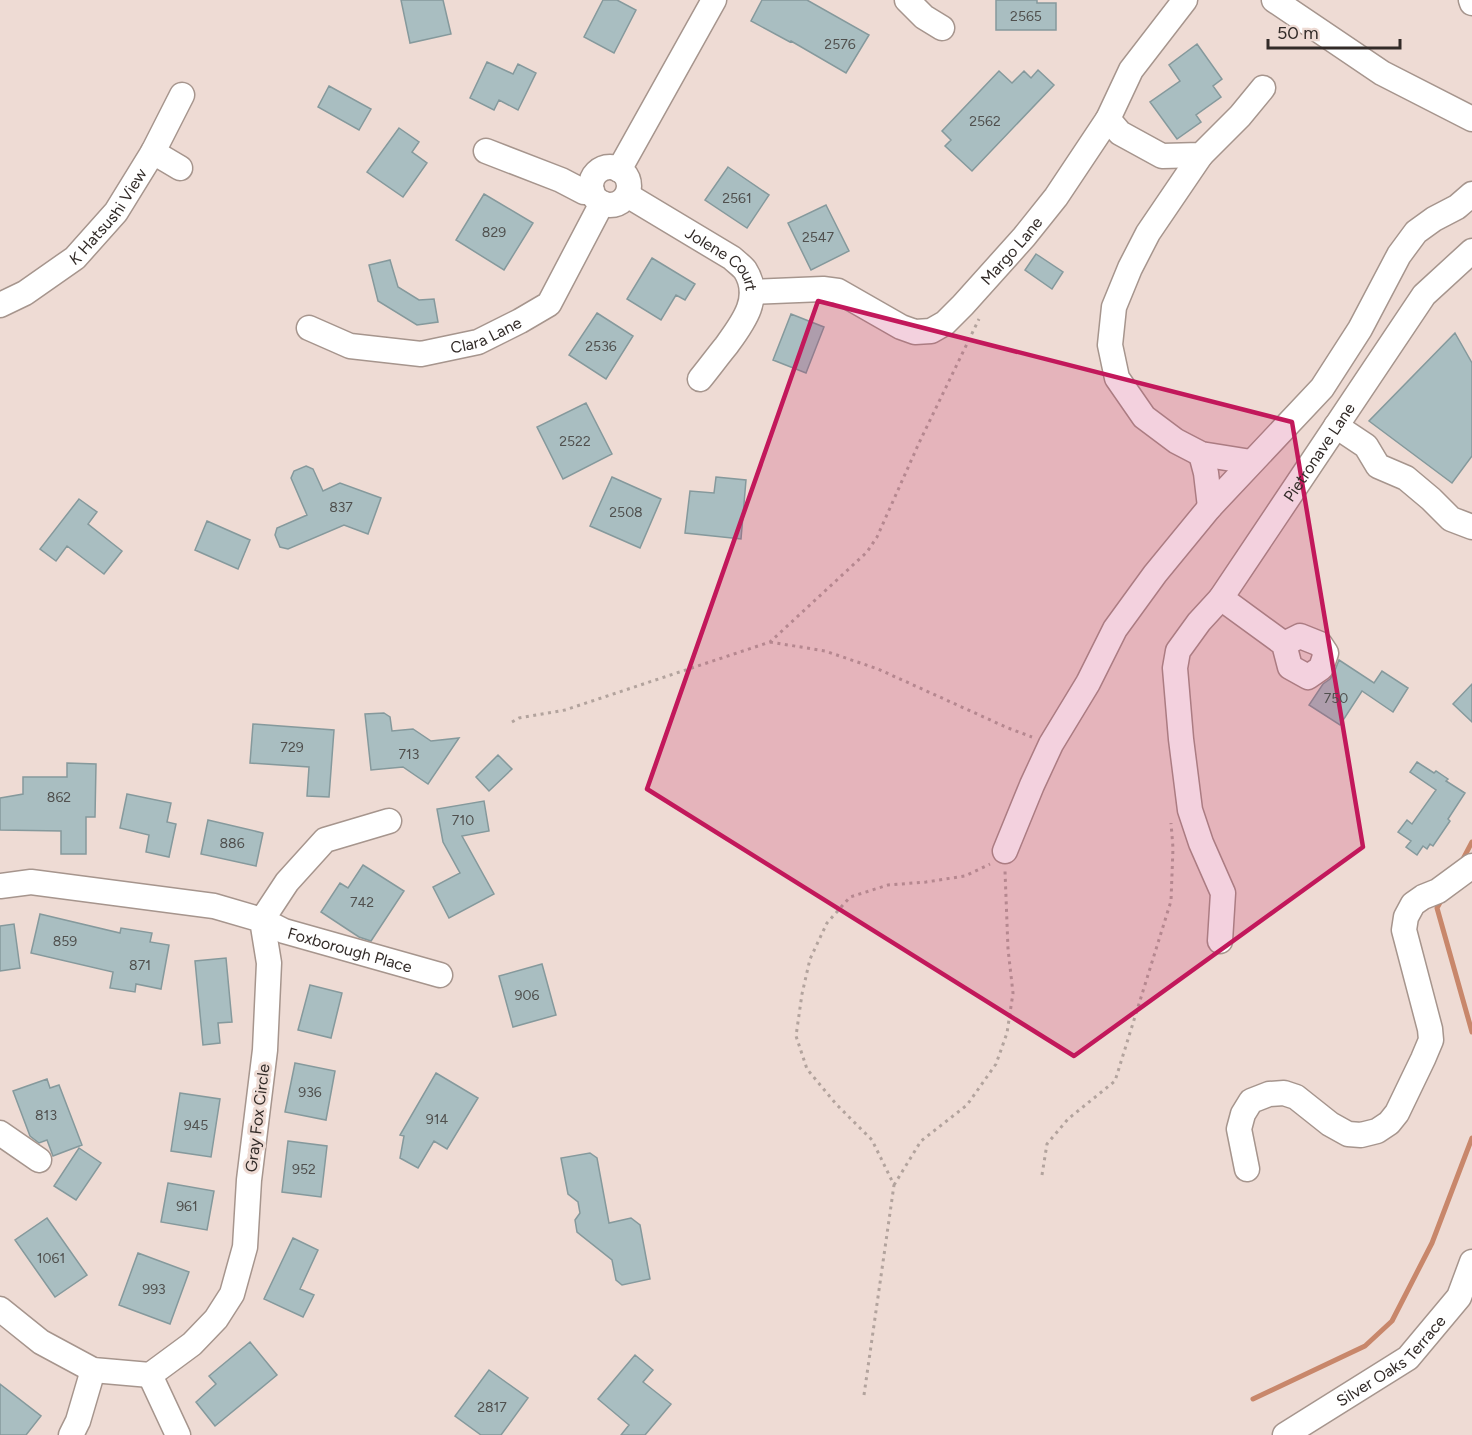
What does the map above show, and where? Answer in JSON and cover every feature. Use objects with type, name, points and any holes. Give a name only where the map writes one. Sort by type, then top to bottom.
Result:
[{"type":"street","points":[[619,170],[714,0]]},
{"type":"street","points":[[907,0],[924,17],[942,28]]},
{"type":"street","name":"Margo Lane","points":[[752,292],[823,289],[838,291],[901,327],[915,332],[931,331],[945,323],[1024,237],[1056,197],[1108,119],[1131,69],[1185,0]]},
{"type":"street","points":[[1274,0],[1382,73],[1472,119]]},
{"type":"street","points":[[1251,462],[1201,453],[1176,441],[1144,417],[1117,378],[1110,345],[1114,307],[1148,233],[1201,155],[1240,116],[1263,88]]},
{"type":"street","name":"K Hatsushi View","points":[[0,305],[25,293],[75,258],[116,212],[153,152],[182,95]]},
{"type":"street","points":[[1108,119],[1120,133],[1162,156],[1201,155]]},
{"type":"street","points":[[486,151],[561,180],[611,205],[617,204],[627,195],[629,188],[625,176],[619,170],[610,167],[598,172],[591,185],[597,197]]},
{"type":"street","points":[[153,152],[180,168]]},
{"type":"street","points":[[1005,851],[1051,744],[1088,683],[1115,629],[1155,574],[1210,507],[1322,388],[1360,329],[1399,255],[1416,232],[1457,207],[1472,194]]},
{"type":"street","name":"Jolene Court","points":[[627,195],[732,258],[745,269],[752,285],[752,301],[747,315],[700,379]]},
{"type":"street","name":"Clara Lane","points":[[309,328],[350,345],[421,354],[478,342],[549,304],[597,197]]},
{"type":"street","name":"Pietronave Lane","points":[[1220,941],[1223,893],[1200,843],[1190,810],[1175,668],[1178,651],[1199,622],[1221,598],[1424,295],[1472,251]]},
{"type":"street","points":[[1336,426],[1366,446],[1378,466],[1406,478],[1451,519],[1472,527]]},
{"type":"street","points":[[1201,453],[1206,472],[1210,507]]},
{"type":"street","points":[[1221,598],[1284,644]]},
{"type":"street","points":[[0,886],[31,882],[214,906],[262,920],[287,882],[325,840],[389,821]]},
{"type":"street","points":[[1247,1169],[1239,1130],[1243,1114],[1251,1101],[1269,1094],[1284,1093],[1296,1096],[1329,1124],[1348,1134],[1361,1135],[1377,1131],[1389,1123],[1397,1113],[1431,1040],[1404,930],[1406,917],[1413,904],[1423,897],[1470,876]]},
{"type":"street","name":"Foxborough Place","points":[[262,920],[284,931],[440,975]]},
{"type":"street","name":"Gray Fox Circle","points":[[150,1375],[192,1344],[216,1319],[232,1294],[245,1247],[249,1180],[265,1050],[269,974],[262,920]]},
{"type":"street","points":[[0,1133],[39,1160]]},
{"type":"street","name":"Silver Oaks Terrace","points":[[1285,1435],[1408,1358],[1459,1297],[1472,1262]]},
{"type":"street","points":[[0,1310],[41,1342],[93,1370],[150,1375],[178,1435]]},
{"type":"street","points":[[71,1435],[78,1420],[93,1370]]},
{"type":"path","points":[[512,722],[519,718],[565,710],[770,642],[867,552],[877,537],[982,312]]},
{"type":"path","points":[[770,642],[825,651],[878,669],[1008,729],[1051,744]]},
{"type":"path","points":[[1042,1175],[1047,1144],[1068,1119],[1115,1082],[1171,901],[1173,848],[1171,824]]},
{"type":"path","points":[[894,1185],[872,1140],[836,1104],[807,1069],[796,1036],[810,959],[827,923],[850,897],[888,885],[965,876],[988,865],[1005,851]]},
{"type":"path","points":[[864,1395],[894,1185],[921,1141],[967,1105],[996,1064],[1007,1033],[1013,993],[1006,918],[1005,851]]},
{"type":"highlighted area","points":[[818,301],[1292,422],[1363,847],[1074,1056],[647,789]]},
{"type":"building","points":[[401,0],[443,0],[451,34],[410,43]]},
{"type":"building","points":[[603,0],[617,0],[636,10],[614,53],[584,37]]},
{"type":"building","points":[[762,0],[807,0],[869,35],[846,73],[751,21]]},
{"type":"building","points":[[996,0],[1037,0],[1037,3],[1056,3],[1056,30],[996,30]]},
{"type":"building","points":[[1197,44],[1222,79],[1213,86],[1221,97],[1196,115],[1201,122],[1177,139],[1150,102],[1180,81],[1169,65]]},
{"type":"building","points":[[487,62],[513,74],[518,64],[536,73],[518,110],[499,100],[494,110],[470,98]]},
{"type":"building","points":[[1038,70],[1054,85],[972,171],[945,146],[951,140],[942,131],[999,71],[1012,83],[1024,71],[1031,78]]},
{"type":"building","points":[[329,86],[371,109],[359,130],[318,107]]},
{"type":"building","points":[[399,128],[419,142],[412,152],[427,163],[403,197],[367,172]]},
{"type":"building","points":[[728,167],[769,195],[747,228],[705,200]]},
{"type":"building","points":[[484,194],[533,223],[504,270],[456,240]]},
{"type":"building","points":[[826,205],[849,251],[811,270],[788,223]]},
{"type":"building","points":[[1036,254],[1063,272],[1052,289],[1025,270]]},
{"type":"building","points":[[652,258],[695,284],[685,300],[676,295],[661,320],[627,299]]},
{"type":"building","points":[[390,260],[398,287],[419,300],[434,299],[438,322],[417,325],[378,301],[369,265]]},
{"type":"building","points":[[597,313],[633,336],[606,379],[569,355]]},
{"type":"building","points":[[791,314],[824,327],[806,373],[773,360]]},
{"type":"building","points":[[1455,333],[1472,363],[1472,456],[1452,483],[1369,421]]},
{"type":"building","points":[[586,403],[612,454],[563,479],[537,427]]},
{"type":"building","points":[[306,466],[313,469],[323,491],[340,483],[381,498],[368,534],[344,525],[288,549],[280,547],[275,535],[277,528],[307,515],[291,478],[294,471]]},
{"type":"building","points":[[612,477],[661,499],[640,548],[590,526]]},
{"type":"building","points":[[716,477],[746,480],[741,539],[685,533],[690,491],[714,493]]},
{"type":"building","points":[[79,499],[97,512],[88,524],[122,551],[104,574],[67,546],[56,561],[40,549]]},
{"type":"building","points":[[207,521],[250,540],[238,569],[195,550]]},
{"type":"building","points":[[1339,660],[1374,683],[1382,671],[1408,688],[1393,712],[1362,691],[1340,725],[1309,705],[1323,684],[1334,673]]},
{"type":"building","points":[[1472,684],[1472,722],[1453,704]]},
{"type":"building","points":[[384,713],[390,717],[392,731],[413,729],[431,741],[459,738],[428,784],[403,767],[371,770],[365,714]]},
{"type":"building","points":[[253,724],[334,730],[329,797],[307,796],[309,767],[250,763]]},
{"type":"building","points":[[498,755],[512,769],[489,791],[476,777]]},
{"type":"building","points":[[1417,762],[1434,773],[1436,771],[1448,779],[1446,781],[1465,793],[1433,846],[1430,844],[1427,849],[1423,846],[1417,855],[1406,847],[1411,841],[1398,832],[1407,820],[1412,824],[1436,790],[1410,772]]},
{"type":"building","points":[[67,763],[96,764],[95,817],[86,817],[86,854],[61,854],[61,831],[0,830],[0,798],[23,794],[23,777],[67,777]]},
{"type":"building","points":[[127,794],[171,803],[167,822],[176,824],[169,857],[146,852],[149,835],[120,828]]},
{"type":"building","points":[[484,801],[489,831],[462,836],[494,894],[449,918],[433,887],[460,873],[443,842],[437,809]]},
{"type":"building","points":[[208,820],[263,833],[256,866],[201,854]]},
{"type":"building","points":[[363,865],[404,891],[371,941],[359,937],[321,912],[340,883],[348,888]]},
{"type":"building","points":[[40,914],[120,933],[121,928],[152,933],[150,942],[169,945],[161,989],[136,984],[135,992],[110,988],[113,972],[31,953]]},
{"type":"building","points":[[14,924],[20,968],[0,971],[0,926]]},
{"type":"building","points":[[226,958],[232,1022],[218,1023],[220,1043],[203,1045],[195,961]]},
{"type":"building","points":[[542,964],[556,1015],[513,1027],[499,976]]},
{"type":"building","points":[[310,985],[342,993],[331,1038],[298,1030]]},
{"type":"building","points":[[295,1063],[335,1071],[326,1120],[285,1112]]},
{"type":"building","points":[[436,1073],[478,1098],[447,1149],[434,1141],[418,1168],[400,1158],[404,1136],[400,1135]]},
{"type":"building","points":[[47,1079],[50,1088],[59,1085],[82,1145],[53,1156],[47,1140],[39,1143],[30,1136],[13,1091]]},
{"type":"building","points":[[180,1093],[220,1099],[211,1157],[171,1151]]},
{"type":"building","points":[[288,1141],[327,1146],[321,1197],[282,1192]]},
{"type":"building","points":[[79,1148],[101,1163],[76,1200],[54,1186]]},
{"type":"building","points":[[590,1153],[597,1158],[609,1223],[631,1218],[640,1225],[650,1279],[622,1285],[616,1280],[612,1260],[577,1232],[575,1220],[580,1213],[578,1202],[568,1194],[561,1158]]},
{"type":"building","points":[[168,1183],[214,1191],[207,1230],[161,1222]]},
{"type":"building","points":[[47,1218],[87,1275],[55,1297],[15,1240]]},
{"type":"building","points":[[293,1238],[318,1250],[300,1289],[314,1295],[303,1317],[264,1299]]},
{"type":"building","points":[[138,1253],[189,1272],[170,1324],[119,1305]]},
{"type":"building","points":[[250,1342],[277,1375],[215,1426],[196,1402],[216,1384],[209,1376]]},
{"type":"building","points":[[635,1355],[653,1370],[643,1382],[671,1404],[645,1435],[621,1435],[629,1425],[598,1399]]},
{"type":"building","points":[[489,1370],[528,1398],[501,1435],[481,1435],[455,1416]]},
{"type":"building","points":[[0,1384],[41,1416],[26,1435],[0,1435]]},
{"type":"waterway","points":[[1462,861],[1472,842]]},
{"type":"waterway","points":[[1442,899],[1437,908],[1472,1032]]},
{"type":"waterway","points":[[1253,1399],[1365,1346],[1392,1321],[1432,1243],[1472,1138]]}]
